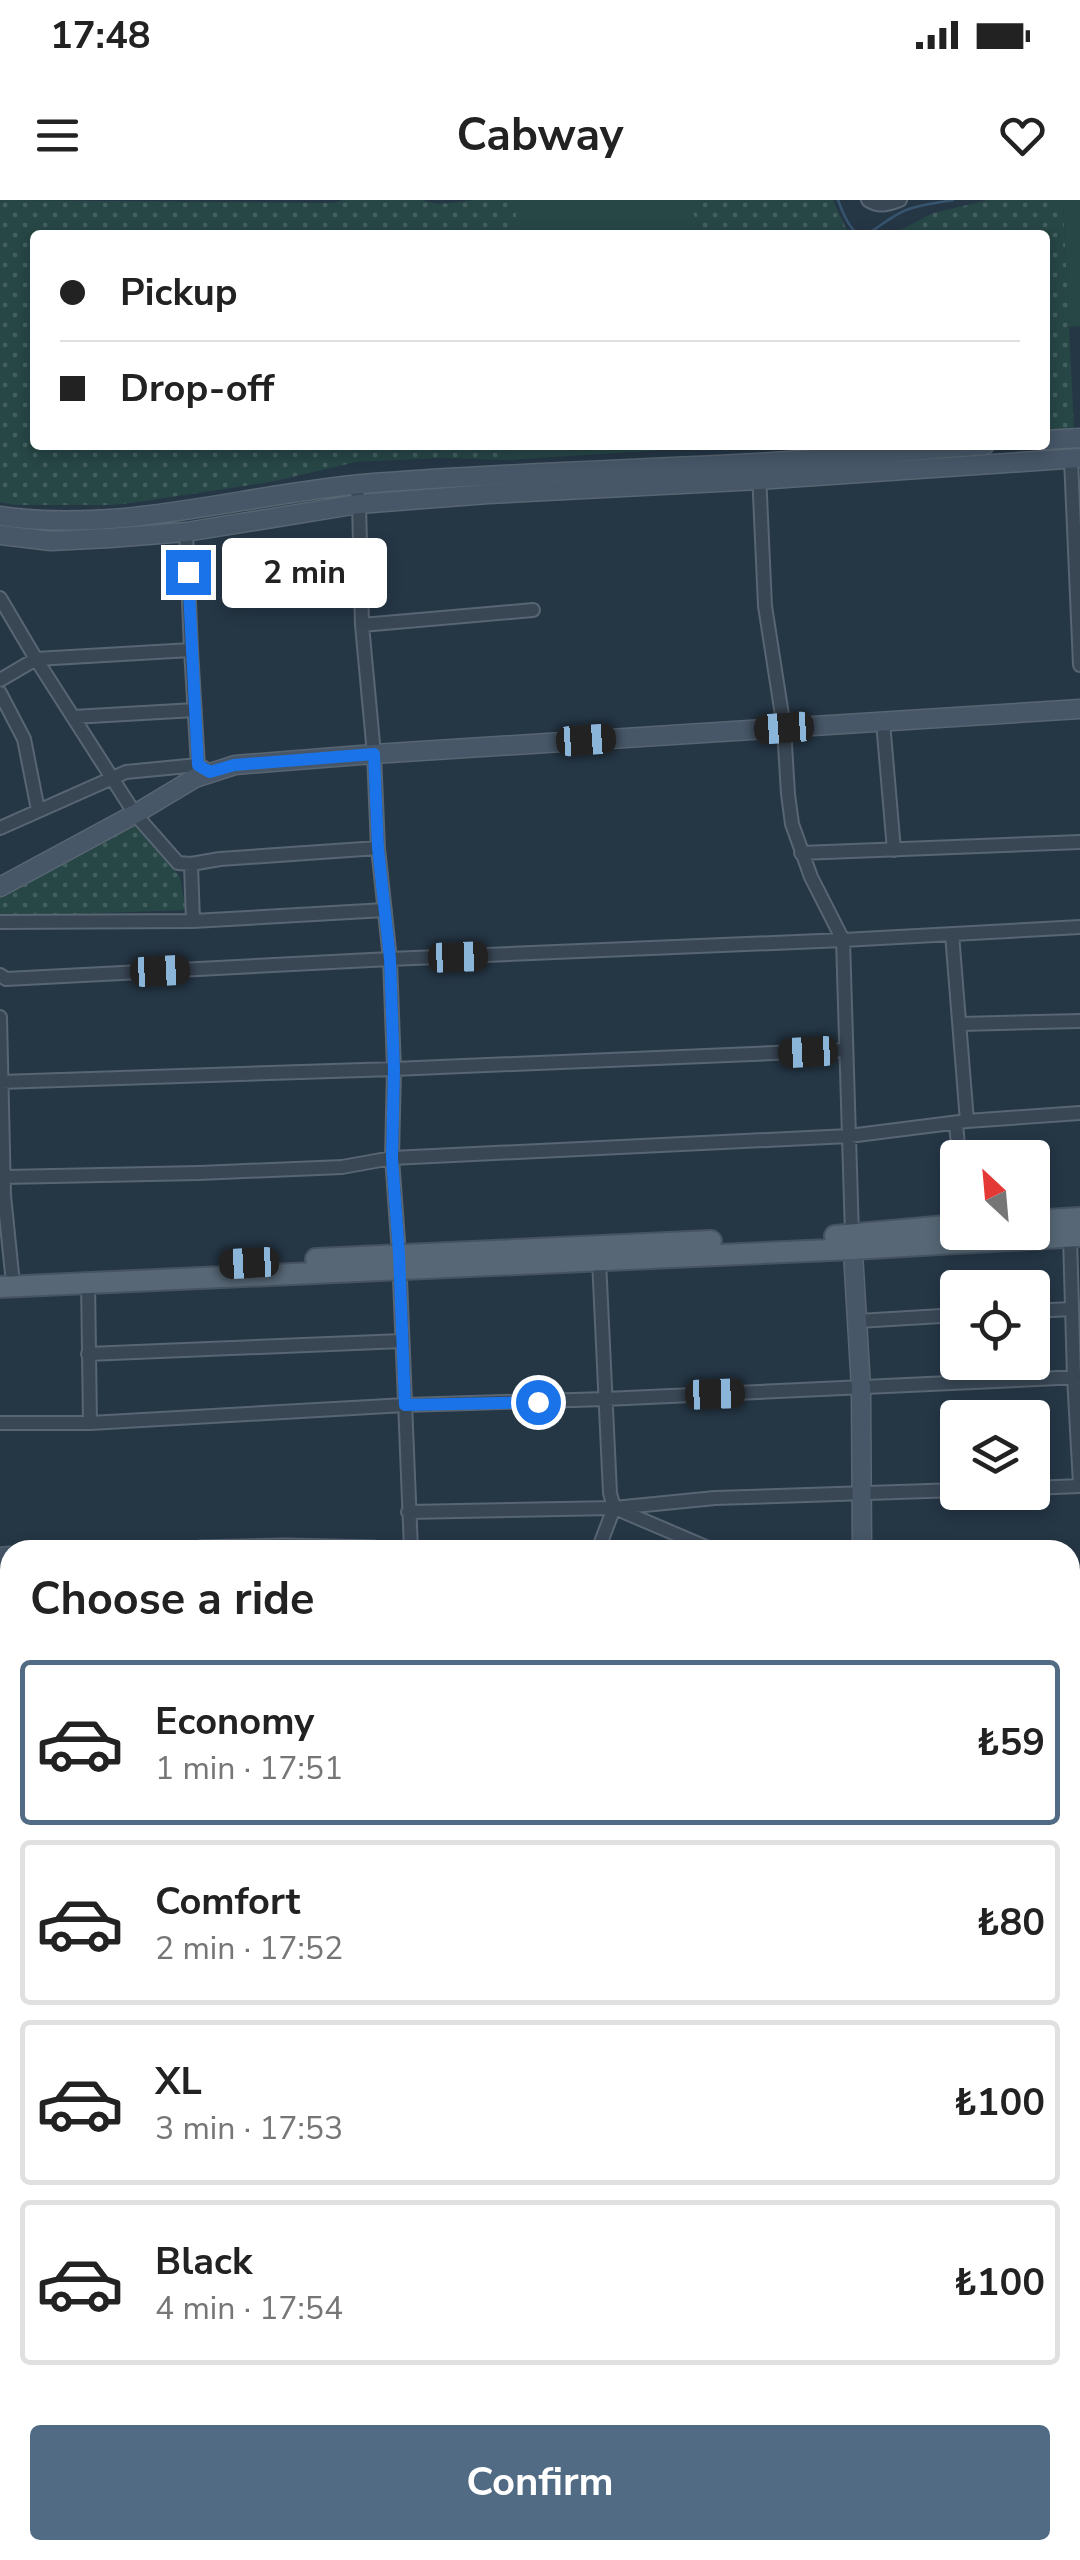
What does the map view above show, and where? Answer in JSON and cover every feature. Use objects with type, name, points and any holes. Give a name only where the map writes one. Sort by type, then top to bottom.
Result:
[{"type":"main road","points":[[1050,1225],[1077,1230]]},
{"type":"main road","points":[[4,1278],[88,1282],[400,1261],[599,1260],[853,1242],[940,1228]]},
{"type":"main road","points":[[4,1278],[153,1268],[400,1261],[1077,1230]]},
{"type":"street","points":[[868,200],[874,204],[900,200]]},
{"type":"street","points":[[1050,440],[1080,438]]},
{"type":"street","points":[[759,472],[943,450]]},
{"type":"street","points":[[0,516],[38,522],[114,520],[502,474],[759,472],[1076,459],[1080,665]]},
{"type":"street","points":[[759,472],[766,606],[784,728],[792,824],[801,852],[844,940],[845,1050],[861,1388],[862,1540]]},
{"type":"street","points":[[0,535],[50,541],[186,532],[357,494]]},
{"type":"street","points":[[357,494],[362,625],[390,959],[392,1158],[400,1261],[410,1540]]},
{"type":"street","points":[[186,532],[194,710],[204,768]]},
{"type":"street","points":[[0,598],[135,814],[178,864],[378,848]]},
{"type":"street","points":[[362,625],[533,610]]},
{"type":"street","points":[[0,680],[36,659],[192,650]]},
{"type":"street","points":[[0,693],[24,740],[38,810]]},
{"type":"street","points":[[2,821],[38,810],[126,772],[1080,709]]},
{"type":"street","points":[[73,717],[194,710]]},
{"type":"street","points":[[883,722],[894,850]]},
{"type":"street","points":[[0,887],[135,814],[204,768]]},
{"type":"street","points":[[801,852],[1080,842]]},
{"type":"street","points":[[191,864],[194,921]]},
{"type":"street","points":[[0,922],[194,921],[385,910]]},
{"type":"street","points":[[0,975],[6,978],[1080,927]]},
{"type":"street","points":[[952,934],[961,1024],[960,1140]]},
{"type":"street","points":[[0,1016],[4,1278]]},
{"type":"street","points":[[961,1024],[1080,1021]]},
{"type":"street","points":[[1,1082],[845,1050]]},
{"type":"street","points":[[4,1177],[342,1167],[392,1158],[849,1136],[1080,1113]]},
{"type":"street","points":[[1050,1487],[1080,1485],[1071,1309],[1077,1230]]},
{"type":"street","points":[[599,1260],[610,1493],[614,1508],[602,1540]]},
{"type":"street","points":[[88,1282],[90,1424]]},
{"type":"street","points":[[1050,1310],[1071,1309]]},
{"type":"street","points":[[858,1321],[940,1317]]},
{"type":"street","points":[[88,1354],[402,1341]]},
{"type":"street","points":[[0,1423],[90,1424],[405,1405],[605,1400],[1077,1377]]},
{"type":"street","points":[[408,1512],[614,1508],[715,1498],[940,1491]]},
{"type":"street","points":[[614,1508],[689,1540]]},
{"type":"green space","points":[[0,200],[423,200],[442,204],[516,200],[518,230],[30,230],[30,450],[506,450],[507,460],[356,462],[271,482],[113,505],[0,502]]},
{"type":"green space","points":[[516,200],[686,200],[701,230],[518,230]]},
{"type":"green space","points":[[686,200],[833,200],[847,230],[701,230]]},
{"type":"green space","points":[[988,200],[1063,200],[1074,429],[1050,430],[1050,230],[901,230],[933,213]]},
{"type":"green space","points":[[1063,200],[1080,200],[1080,326],[1069,327]]},
{"type":"green space","points":[[506,450],[665,450],[507,460]]},
{"type":"green space","points":[[135,823],[180,877],[186,910],[0,914],[0,896]]},
{"type":"waterway","points":[[838,200],[854,230]]},
{"type":"waterway","points":[[874,230],[906,210],[953,200]]},
{"type":"route","points":[[188,572],[198,765],[210,772],[234,765],[374,754],[378,848],[390,959],[392,1158],[405,1405],[538,1402]]}]
